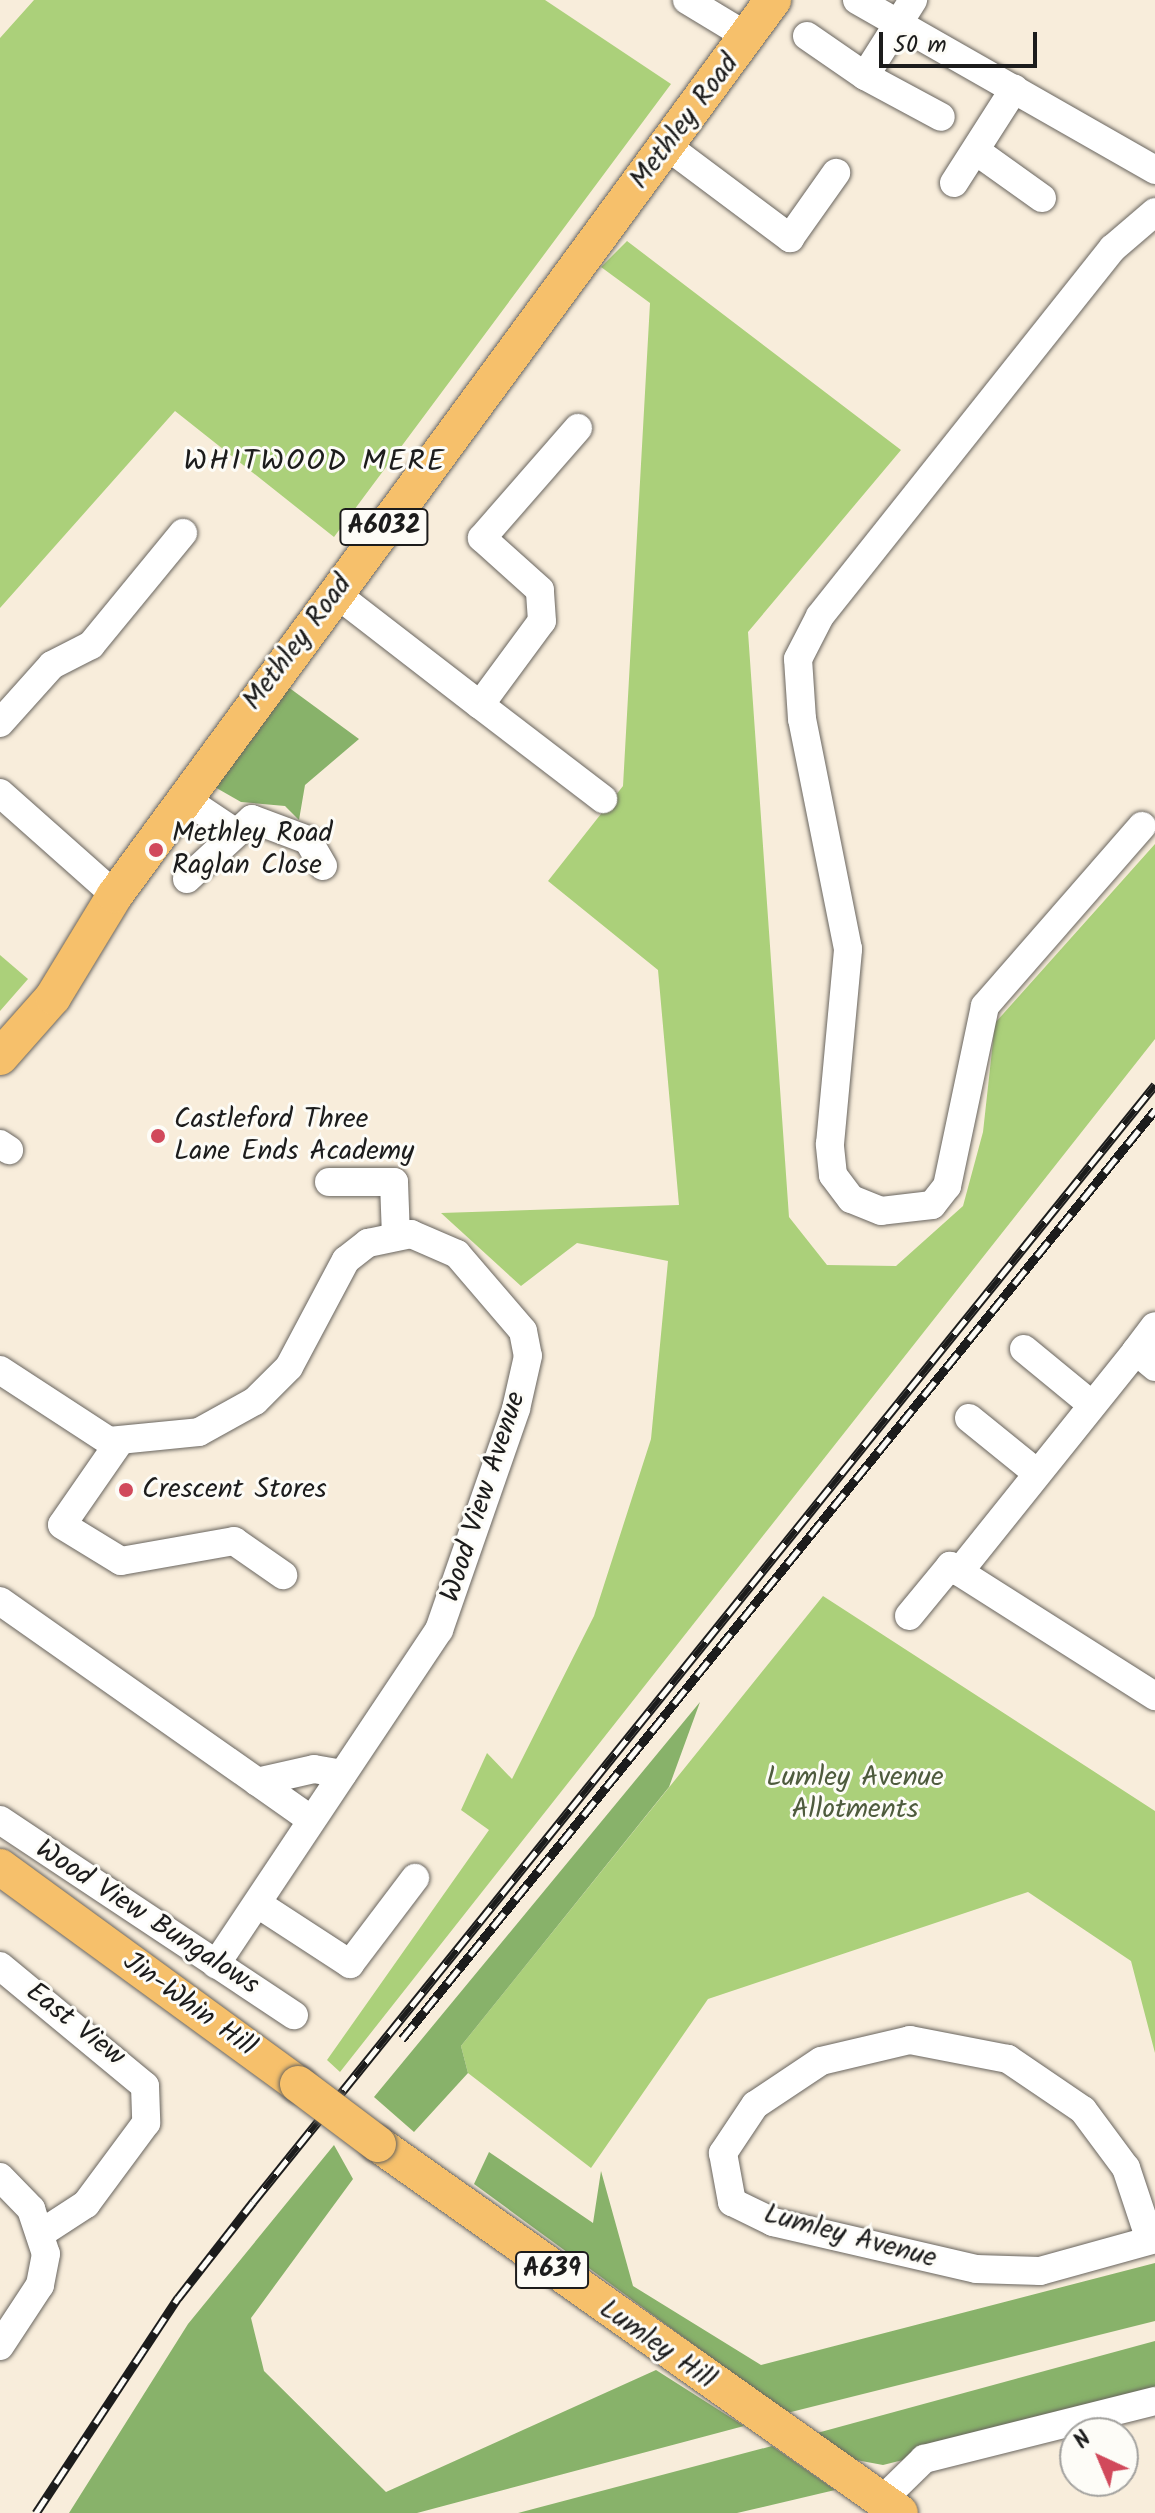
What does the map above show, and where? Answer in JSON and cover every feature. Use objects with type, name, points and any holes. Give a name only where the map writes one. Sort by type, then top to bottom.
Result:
[{"type":"main road","name":"Methley Road","points":[[0,1057],[53,997],[115,895],[773,0]]},
{"type":"main road","name":"Jin-Whin Hill","points":[[0,1867],[378,2144]]},
{"type":"main road","name":"Lumley Hill","points":[[378,2144],[728,2395],[891,2506]]},
{"type":"street","points":[[687,0],[748,37]]},
{"type":"street","points":[[857,0],[904,10],[1014,89],[1144,164],[1155,210],[1113,248],[802,648],[802,719],[848,949],[830,1144],[833,1175],[851,1199],[881,1211],[932,1205],[947,1186],[985,1006],[1142,826]]},
{"type":"street","points":[[865,76],[904,10]]},
{"type":"street","points":[[807,36],[865,76],[941,117]]},
{"type":"street","points":[[954,183],[1014,89]]},
{"type":"street","points":[[667,146],[790,238],[836,173]]},
{"type":"street","points":[[976,151],[1042,198]]},
{"type":"street","points":[[480,705],[542,621],[540,590],[482,538],[578,428]]},
{"type":"street","points":[[0,723],[52,665],[91,645],[183,533]]},
{"type":"street","points":[[335,593],[603,799]]},
{"type":"street","points":[[0,793],[115,895]]},
{"type":"street","points":[[185,799],[233,831]]},
{"type":"street","points":[[187,879],[233,831],[264,820],[308,840],[323,866]]},
{"type":"street","points":[[0,1370],[118,1444],[174,1440],[255,1401],[306,1344],[346,1260],[410,1235],[394,1182],[329,1182]]},
{"type":"street","name":"Wood View Avenue","points":[[216,1964],[439,1630],[474,1545],[528,1356],[513,1311],[457,1254],[410,1235]]},
{"type":"street","points":[[909,1616],[955,1569],[1096,1399],[1146,1359],[1155,1326]]},
{"type":"street","points":[[1029,1343],[1096,1399]]},
{"type":"street","points":[[969,1418],[1037,1473]]},
{"type":"street","points":[[118,1444],[62,1525],[121,1561],[234,1541],[283,1575]]},
{"type":"street","points":[[955,1569],[1155,1696]]},
{"type":"street","points":[[0,1601],[310,1819]]},
{"type":"street","points":[[257,1782],[314,1769],[343,1774]]},
{"type":"street","name":"Wood View Bungalows","points":[[0,1820],[294,2015]]},
{"type":"street","points":[[258,1904],[350,1964],[415,1878]]},
{"type":"street","name":"East View","points":[[0,1966],[145,2086],[146,2123],[86,2204],[40,2234]]},
{"type":"street","name":"Lumley Avenue","points":[[910,2040],[1008,2059],[1083,2110],[1126,2168],[1152,2240],[1040,2271],[976,2269],[773,2222],[732,2202],[723,2153],[755,2105],[821,2061],[910,2040]]},
{"type":"street","points":[[0,2177],[31,2209],[46,2254],[40,2285],[0,2346]]},
{"type":"street","points":[[891,2506],[924,2459],[1155,2401]]},
{"type":"green space","points":[[34,0],[545,0],[671,84],[334,537],[175,411],[0,608],[0,38]]},
{"type":"green space","points":[[627,241],[901,450],[748,632],[789,1217],[827,1265],[896,1266],[963,1206],[983,1132],[995,1023],[1155,844],[1155,1039],[340,2072],[327,2060],[489,1830],[461,1810],[487,1753],[512,1779],[594,1616],[651,1439],[668,1261],[577,1243],[521,1286],[441,1213],[679,1205],[658,970],[548,881],[623,786],[650,303],[601,267]]},
{"type":"green space","points":[[284,684],[359,739],[305,785],[299,820],[285,806],[241,802],[213,786]]},
{"type":"green space","points":[[0,955],[28,979],[0,1011]]},
{"type":"green space","name":"Lumley Avenue Allotments","points":[[823,1596],[1155,1811],[1155,2053],[1131,1961],[1028,1892],[708,1999],[591,2168],[468,2073],[461,2046]]},
{"type":"green space","points":[[700,1702],[669,1787],[461,2046],[468,2073],[414,2132],[374,2097]]},
{"type":"green space","points":[[334,2145],[353,2179],[251,2318],[264,2371],[386,2492],[656,2370],[744,2426],[417,2513],[69,2513],[188,2324]]},
{"type":"green space","points":[[489,2152],[593,2223],[601,2171],[633,2286],[761,2365],[1155,2263],[1155,2321],[787,2413],[474,2184]]},
{"type":"green space","points":[[1155,2341],[1155,2397],[1075,2417],[1059,2417],[1059,2421],[883,2465],[856,2460],[817,2433]]},
{"type":"green space","points":[[772,2446],[835,2490],[737,2513],[518,2513]]},
{"type":"railway","points":[[36,2513],[178,2298],[253,2202],[1155,1085]]},
{"type":"railway","points":[[402,2039],[1155,1110]]},
{"type":"place","name":"Methley Road Raglan Close","points":[[156,850]]},
{"type":"place","name":"Castleford Three Lane Ends Academy","points":[[158,1136]]},
{"type":"place","name":"Crescent Stores","points":[[126,1490]]},
{"type":"district","name":"WHITWOOD MERE","points":[[315,462]]}]
